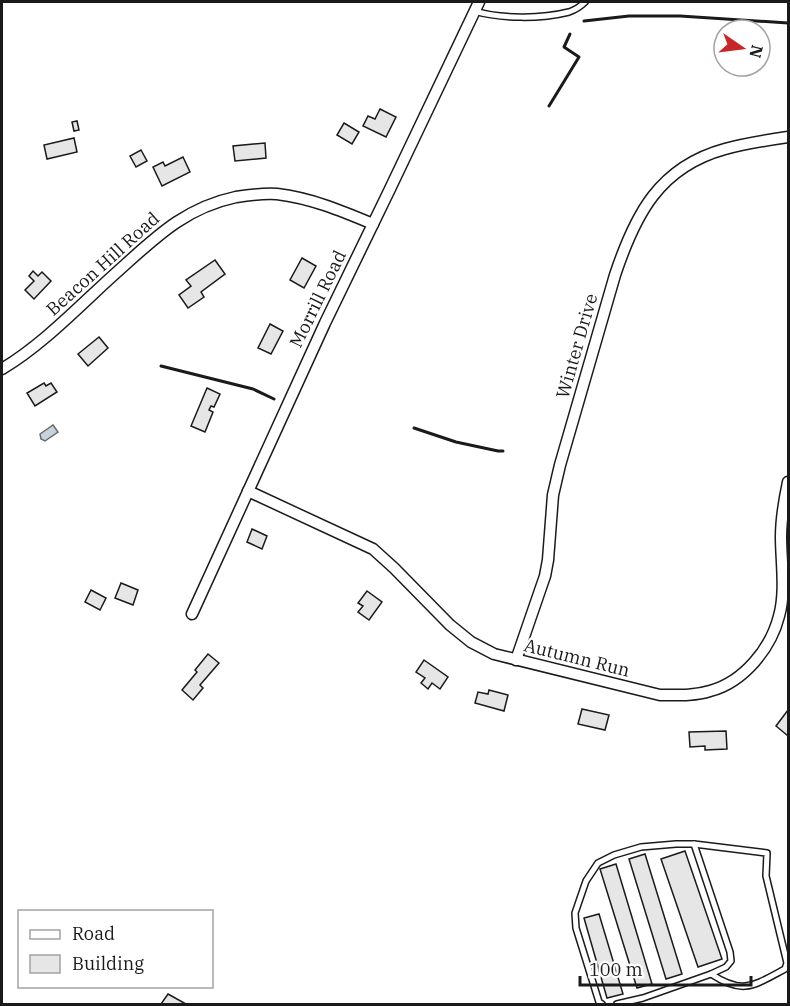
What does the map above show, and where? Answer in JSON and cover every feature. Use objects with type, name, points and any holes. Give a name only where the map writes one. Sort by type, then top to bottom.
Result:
[{"type":"street","name":"Morrill Road","points":[[192,614],[324,323],[477,6]]},
{"type":"street","name":"Winter Drive","points":[[516,660],[545,576],[554,495],[560,465],[615,275],[623,250],[640,213],[675,173],[698,159],[723,149],[789,137]]},
{"type":"street","name":"Beacon Hill Road","points":[[2,369],[46,337],[174,222],[197,209],[231,198],[274,194],[326,205],[373,224]]},
{"type":"street","name":"Autumn Run","points":[[248,491],[374,549],[450,625],[471,642],[494,654],[660,695],[686,696],[712,691],[736,679],[755,661],[770,640],[780,615],[782,508],[789,482]]},
{"type":"lane","points":[[477,6],[491,16],[537,16],[572,12],[585,2]]},
{"type":"lane","points":[[617,1005],[711,974],[726,967],[731,961],[694,844]]},
{"type":"lane","points":[[602,1005],[599,1002],[576,928],[575,913],[586,881],[598,862],[641,847],[694,844],[767,854],[766,876],[787,963],[784,969],[747,987],[725,983],[711,974]]},
{"type":"lane","points":[[643,998],[645,1005]]},
{"type":"shaded area","points":[[53,425],[58,432],[45,441],[41,439],[40,434]]},
{"type":"building","points":[[380,109],[396,117],[386,137],[363,126],[368,116],[375,119]]},
{"type":"building","points":[[77,121],[79,130],[74,131],[72,122]]},
{"type":"building","points":[[344,123],[359,132],[352,144],[337,135]]},
{"type":"building","points":[[74,138],[77,152],[47,159],[44,145]]},
{"type":"building","points":[[265,143],[266,158],[235,161],[233,146]]},
{"type":"building","points":[[141,150],[147,161],[136,167],[130,156]]},
{"type":"building","points":[[183,157],[190,172],[162,186],[153,167],[163,162],[165,166]]},
{"type":"building","points":[[302,258],[316,266],[304,288],[290,280]]},
{"type":"building","points":[[215,260],[225,274],[201,292],[204,297],[188,308],[179,295],[191,286],[186,280]]},
{"type":"building","points":[[33,271],[38,276],[42,272],[51,281],[34,299],[25,290],[34,281],[29,276]]},
{"type":"building","points":[[270,324],[283,331],[271,354],[258,348]]},
{"type":"building","points":[[99,337],[108,348],[88,366],[78,354]]},
{"type":"building","points":[[44,383],[46,386],[51,383],[57,392],[35,406],[27,393]]},
{"type":"building","points":[[207,388],[220,394],[214,407],[211,406],[209,410],[213,412],[205,432],[191,426]]},
{"type":"building","points":[[252,529],[267,536],[262,549],[247,542]]},
{"type":"building","points":[[121,583],[138,590],[133,605],[115,598]]},
{"type":"building","points":[[91,590],[106,598],[100,610],[85,602]]},
{"type":"building","points":[[367,591],[382,602],[369,620],[358,612],[363,606],[358,603]]},
{"type":"building","points":[[208,654],[219,663],[200,685],[203,688],[193,700],[182,690]]},
{"type":"building","points":[[424,660],[448,677],[440,689],[432,683],[428,689],[421,683],[425,678],[416,672]]},
{"type":"building","points":[[489,690],[508,695],[504,711],[475,703],[478,692],[488,694]]},
{"type":"building","points":[[582,709],[609,715],[605,730],[578,724]]},
{"type":"building","points":[[788,710],[788,736],[776,726]]},
{"type":"building","points":[[726,731],[727,749],[705,750],[705,746],[690,747],[689,732]]},
{"type":"building","points":[[685,851],[722,959],[698,967],[661,859]]},
{"type":"building","points":[[645,854],[682,974],[666,979],[629,859]]},
{"type":"building","points":[[616,864],[652,984],[637,988],[600,869]]},
{"type":"building","points":[[599,914],[623,994],[607,998],[584,918]]},
{"type":"building","points":[[168,994],[186,1004],[161,1004]]},
{"type":"wall","points":[[584,21],[629,16],[680,16],[788,23]]},
{"type":"wall","points":[[549,106],[579,57],[564,47],[570,34]]},
{"type":"wall","points":[[161,366],[253,389],[274,399]]},
{"type":"wall","points":[[414,428],[456,442],[503,451]]}]
